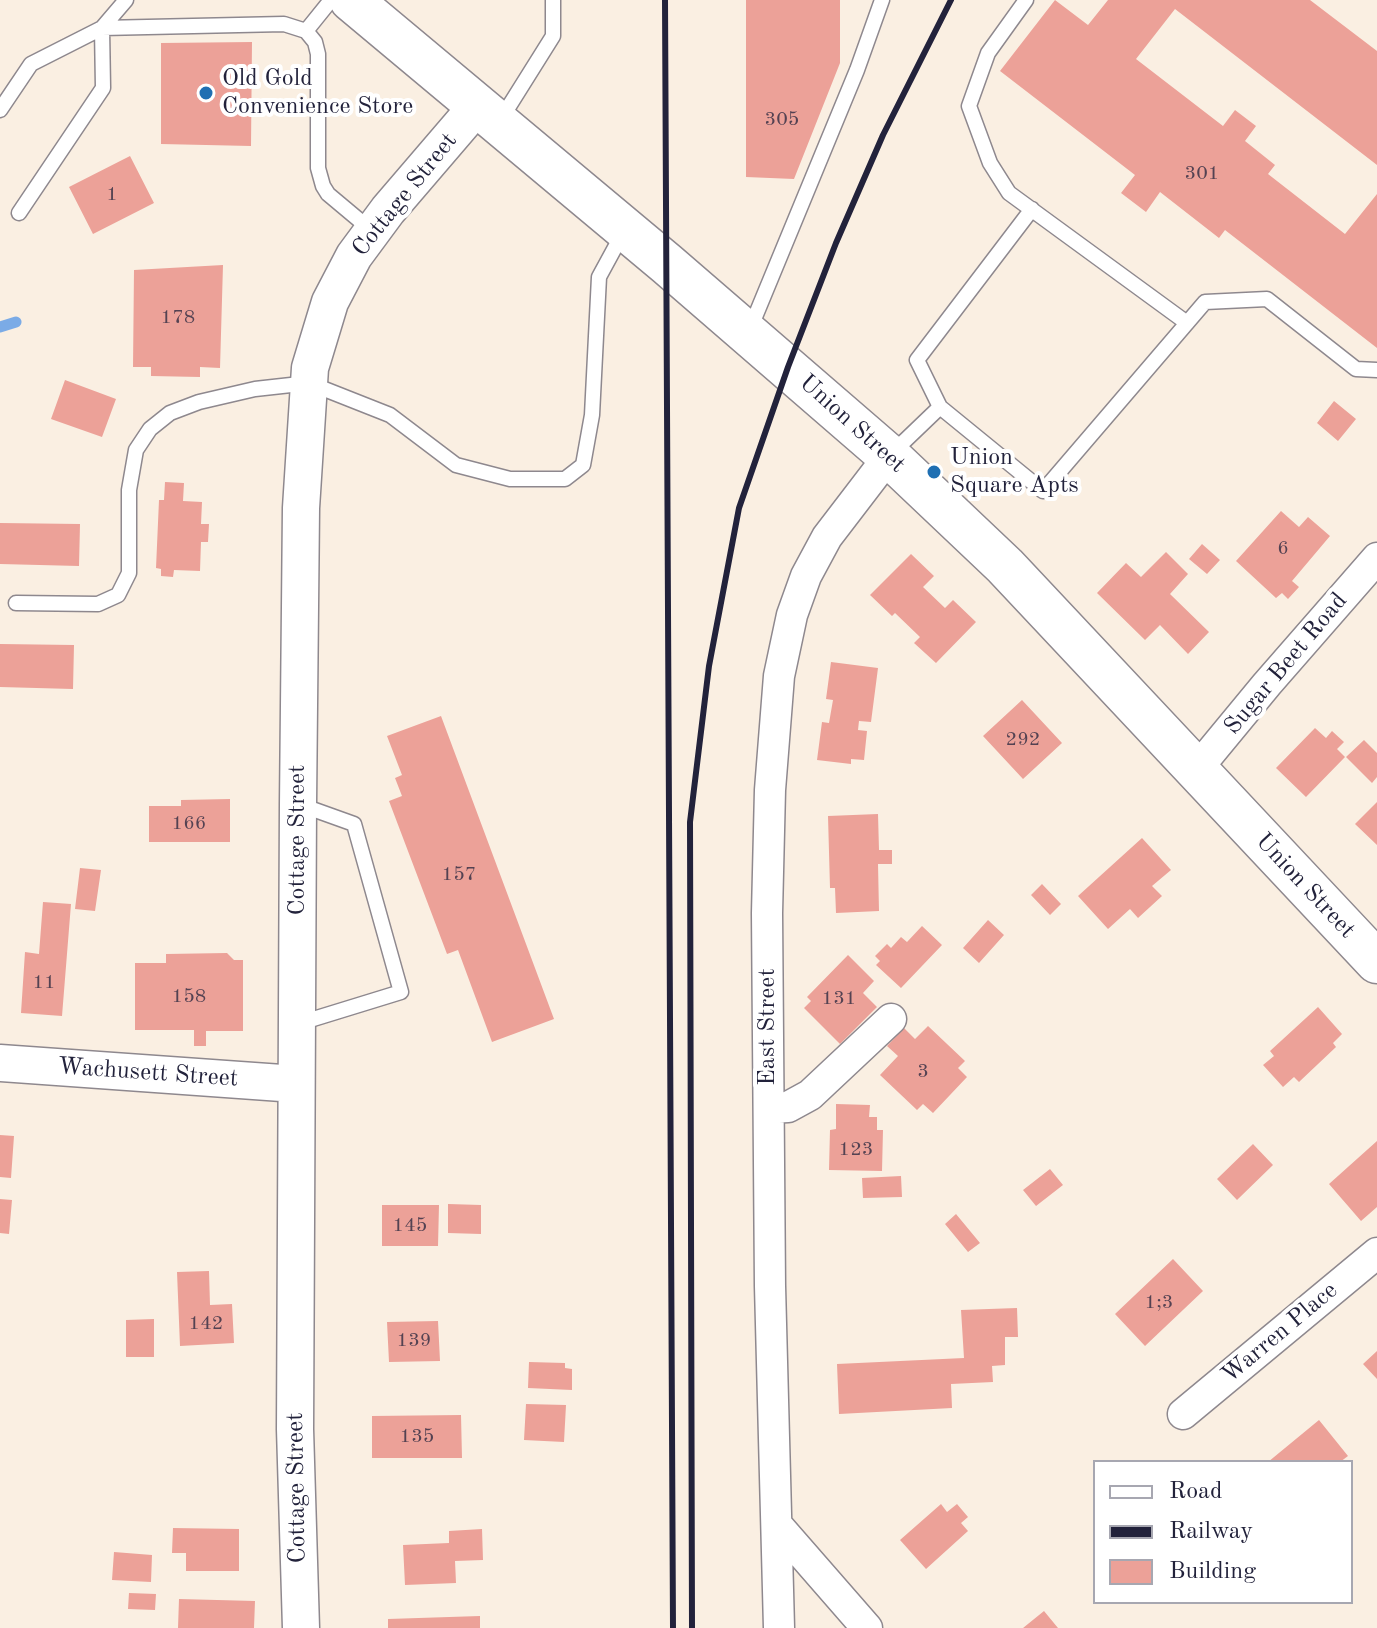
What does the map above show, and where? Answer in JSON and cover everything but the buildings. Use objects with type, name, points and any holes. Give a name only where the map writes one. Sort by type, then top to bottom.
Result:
[{"type":"main road","name":"Union Street","points":[[358,4],[889,456],[1005,566],[1377,962]]},
{"type":"street","name":"Cottage Street","points":[[301,1628],[295,1429],[296,1084],[301,508],[309,383],[316,345],[330,302],[354,256],[372,230],[488,114]]},
{"type":"street","name":"East Street","points":[[779,1628],[770,1286],[769,821],[779,676],[792,615],[806,576],[827,537],[889,456]]},
{"type":"street","name":"Sugar Beet Road","points":[[1196,770],[1377,558]]},
{"type":"street","points":[[769,1108],[788,1107],[810,1095],[891,1019]]},
{"type":"street","name":"Wachusett Street","points":[[0,1063],[296,1084]]},
{"type":"street","name":"Warren Place","points":[[1183,1414],[1377,1253]]},
{"type":"street","points":[[778,1526],[867,1628]]},
{"type":"lane","points":[[0,110],[31,64],[102,28],[126,0]]},
{"type":"lane","points":[[488,114],[553,36],[553,0]]},
{"type":"lane","points":[[748,333],[857,70],[882,0]]},
{"type":"lane","points":[[1026,0],[988,53],[969,106],[990,163],[1009,193],[1187,323]]},
{"type":"lane","points":[[306,31],[358,4]]},
{"type":"lane","points":[[102,28],[284,24],[306,31],[315,42],[318,54],[320,179],[328,194],[372,230]]},
{"type":"lane","points":[[19,213],[103,88],[102,28]]},
{"type":"lane","points":[[1032,209],[917,360],[940,407],[1043,491],[1205,302],[1267,299],[1356,369],[1377,370]]},
{"type":"lane","points":[[16,603],[98,604],[118,595],[129,573],[129,490],[136,450],[150,429],[170,413],[199,402],[255,389],[309,383],[390,415],[456,465],[510,479],[565,479],[583,465],[592,415],[599,277],[625,229]]},
{"type":"lane","points":[[889,456],[940,407]]},
{"type":"lane","points":[[297,1024],[401,992],[354,824],[298,804]]},
{"type":"waterway","points":[[0,327],[16,322]]},
{"type":"railway","points":[[665,0],[673,1628]]},
{"type":"railway","points":[[692,1628],[690,822],[709,666],[739,508],[788,367],[836,243],[883,135],[951,0]]},
{"type":"place","name":"Old Gold Convenience Store","points":[[206,93]]},
{"type":"place","name":"Union Square Apts","points":[[934,472]]}]
